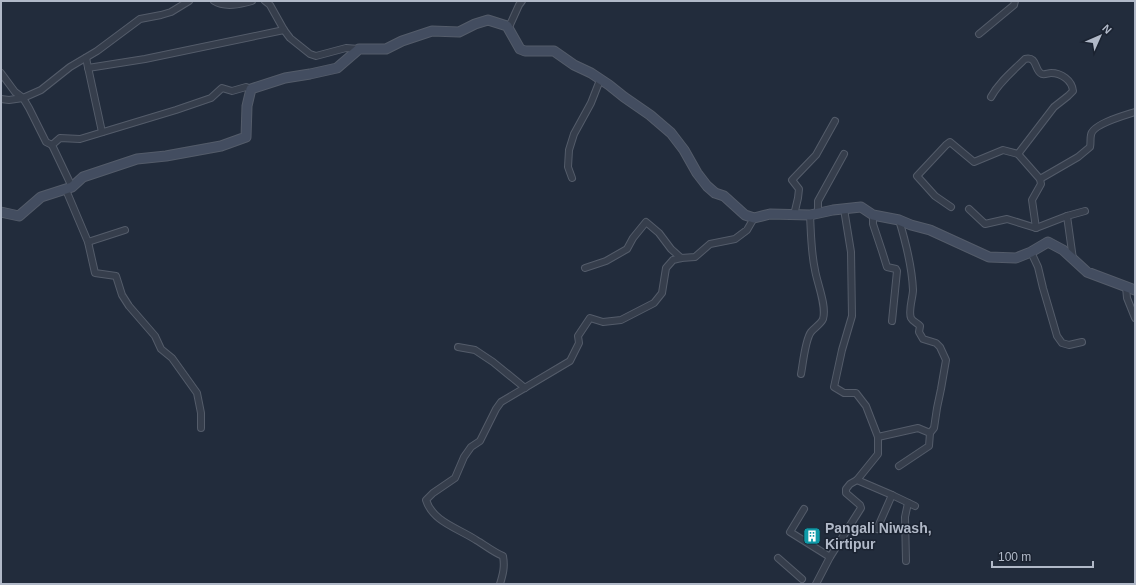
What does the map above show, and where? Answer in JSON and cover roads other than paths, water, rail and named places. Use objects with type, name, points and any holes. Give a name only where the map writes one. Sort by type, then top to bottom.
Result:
[{"type":"street","points":[[1,99],[9,100],[23,98],[41,90],[70,67],[97,51],[140,19],[171,12],[188,1]]},
{"type":"street","points":[[214,1],[218,4],[241,4],[252,1]]},
{"type":"street","points":[[265,1],[270,5],[290,38],[310,54],[316,56],[346,48],[386,49],[402,41],[432,31],[459,32],[475,24],[488,20],[509,28],[522,1]]},
{"type":"street","points":[[979,34],[1014,5],[1015,1]]},
{"type":"street","points":[[507,26],[520,49],[525,51],[554,51],[574,65],[591,73],[650,115],[666,128],[684,150],[696,173],[707,186],[716,193],[724,196],[745,215],[754,218],[770,214],[814,214],[861,207],[874,215],[899,220],[930,230],[989,257],[1016,258],[1031,252],[1048,242],[1062,250],[1087,272],[1135,290]]},
{"type":"street","points":[[88,68],[145,59],[284,30]]},
{"type":"street","points":[[52,145],[60,138],[80,139],[176,110],[211,98],[222,88],[232,91],[246,87],[251,89],[285,78],[337,68],[358,49]]},
{"type":"street","points":[[86,58],[102,132]]},
{"type":"street","points":[[991,97],[1005,78],[1029,58],[1032,59],[1040,73],[1058,74],[1068,79],[1073,86],[1073,91],[1046,116],[1018,154]]},
{"type":"street","points":[[1,74],[15,92],[23,98],[46,142],[52,145],[88,242],[95,273],[116,276],[122,295],[129,306],[155,336],[161,349],[172,358],[197,393],[201,413],[201,428]]},
{"type":"street","points":[[572,178],[568,167],[569,150],[574,134],[591,103],[600,80]]},
{"type":"street","points":[[1,212],[19,216],[41,197],[69,188],[83,177],[137,159],[166,156],[221,146],[246,136],[247,106],[251,89]]},
{"type":"street","points":[[1040,179],[1078,157],[1090,147],[1092,131],[1104,122],[1135,112]]},
{"type":"street","points":[[794,215],[799,189],[792,180],[816,155],[835,121]]},
{"type":"street","points":[[951,208],[934,196],[917,176],[950,142],[974,162],[1003,150],[1018,154],[1040,179],[1041,184],[1032,200],[1036,228]]},
{"type":"street","points":[[802,374],[807,342],[810,333],[823,320],[823,306],[813,258],[814,214],[818,201],[844,154]]},
{"type":"street","points":[[816,584],[830,557],[861,508],[860,505],[846,493],[846,491],[850,484],[857,480],[878,454],[878,437],[866,406],[856,393],[844,393],[834,387],[842,350],[852,316],[852,252],[844,209]]},
{"type":"street","points":[[969,209],[985,224],[1006,219],[1036,228],[1066,216],[1084,212]]},
{"type":"street","points":[[874,215],[873,224],[886,267],[896,269],[897,271],[892,321]]},
{"type":"street","points":[[1066,216],[1073,260]]},
{"type":"street","points":[[500,584],[503,574],[503,556],[492,551],[476,539],[442,522],[428,507],[426,500],[433,493],[455,478],[464,457],[471,447],[480,440],[496,408],[501,402],[570,362],[579,343],[578,336],[590,318],[603,322],[621,320],[654,303],[662,293],[666,268],[673,260],[695,257],[710,244],[735,239],[747,230],[754,218]]},
{"type":"street","points":[[899,220],[908,248],[910,261],[913,291],[910,314],[911,318],[920,326],[919,332],[923,338],[936,343],[940,347],[946,360],[934,428],[930,433],[929,446],[899,466]]},
{"type":"street","points":[[585,268],[606,262],[627,249],[633,238],[646,222],[659,233],[671,249],[681,258]]},
{"type":"street","points":[[88,242],[125,230]]},
{"type":"street","points":[[1031,252],[1038,267],[1057,336],[1062,343],[1070,344],[1082,342]]},
{"type":"street","points":[[1126,287],[1127,298],[1135,318]]},
{"type":"street","points":[[458,347],[476,350],[525,388]]},
{"type":"street","points":[[878,437],[918,428],[930,433]]},
{"type":"street","points":[[857,480],[911,504],[905,517],[906,561]]},
{"type":"street","points":[[877,529],[892,495]]},
{"type":"street","points":[[804,509],[790,532],[830,557]]},
{"type":"street","points":[[778,558],[802,578]]},
{"type":"place","name":"Pangali Niwash, Kirtipur","points":[[812,536]]}]
